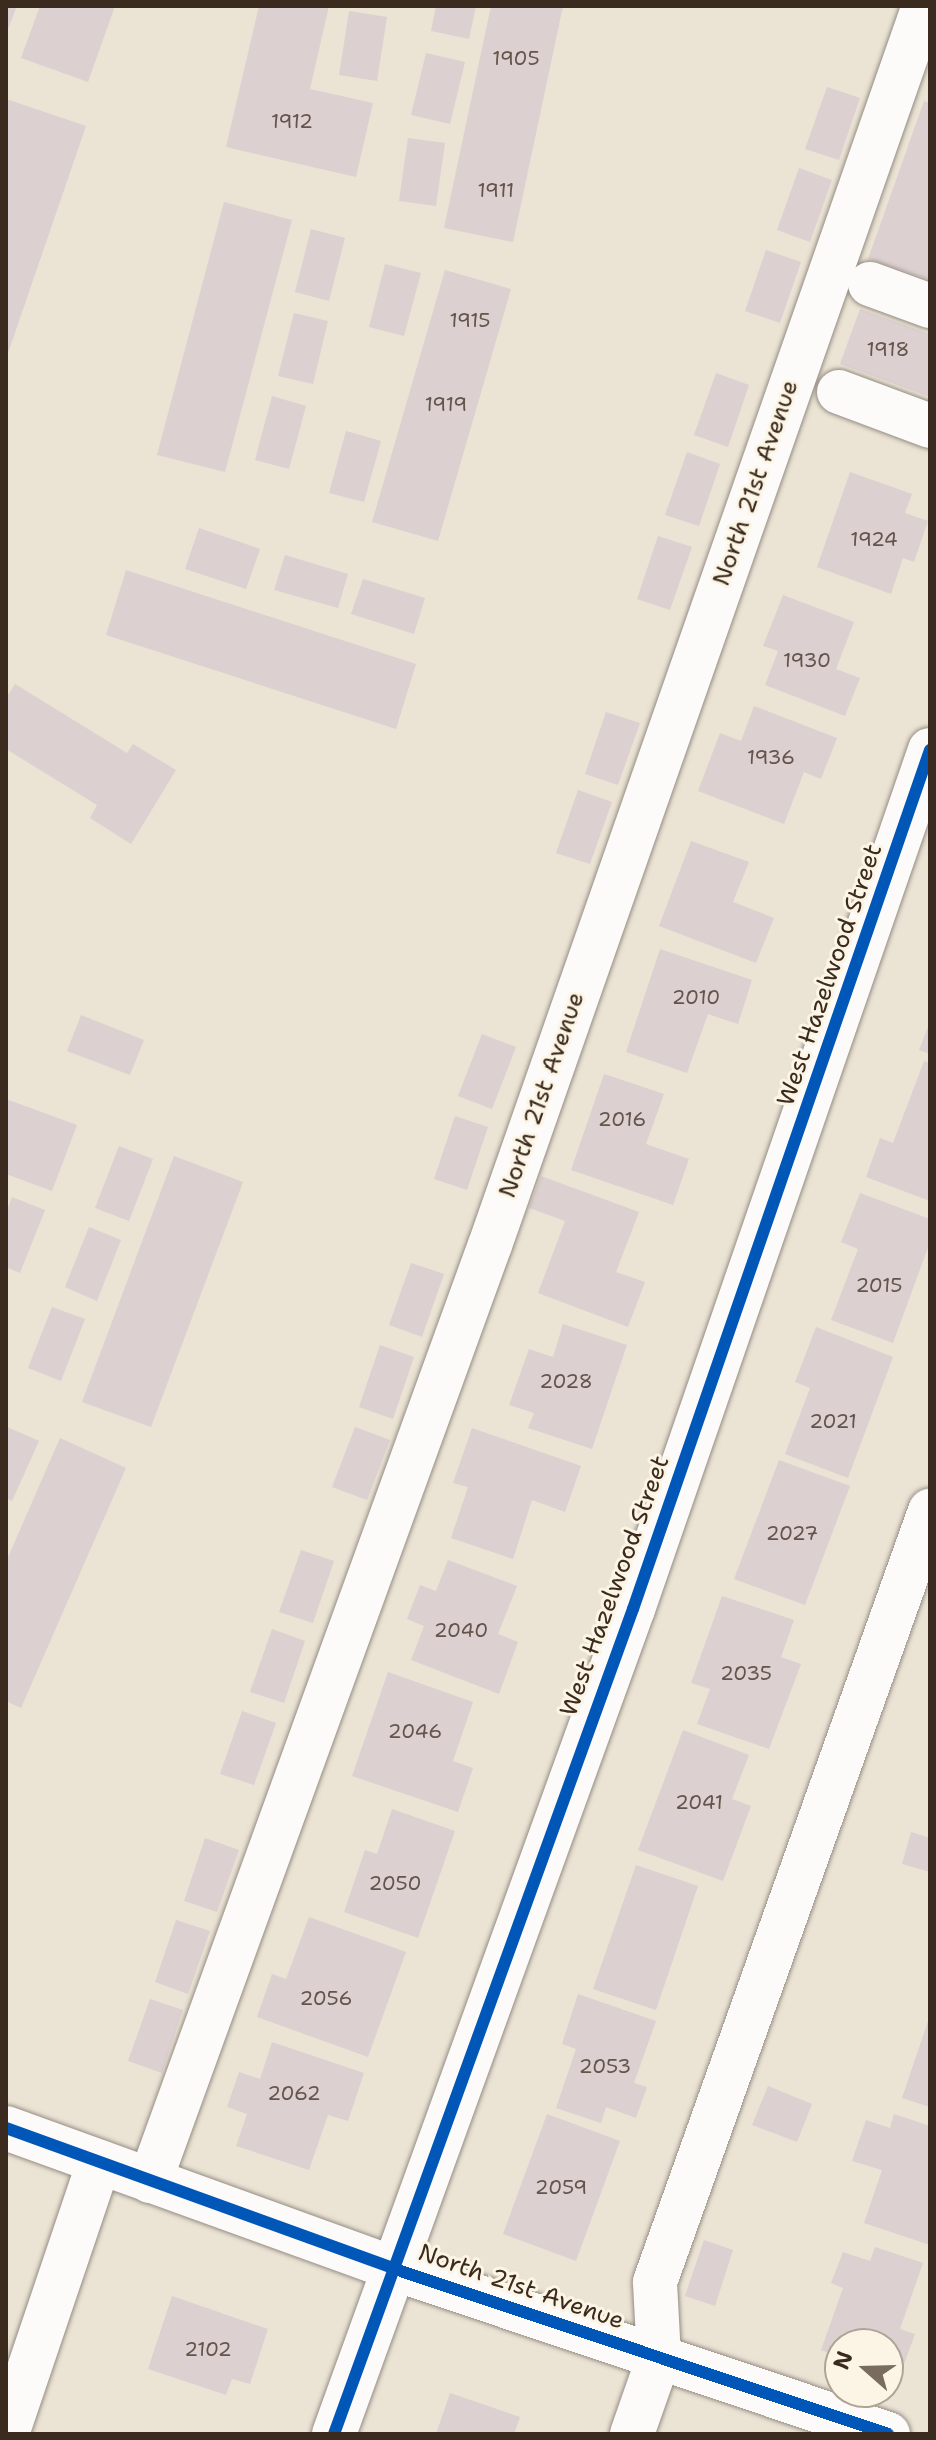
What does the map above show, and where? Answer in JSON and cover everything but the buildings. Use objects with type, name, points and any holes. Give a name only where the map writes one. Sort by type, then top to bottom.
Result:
[{"type":"street","name":"North 21st Avenue","points":[[150,2181],[490,1245],[924,6]]},
{"type":"street","points":[[870,284],[930,306]]},
{"type":"street","points":[[839,392],[930,426]]},
{"type":"street","name":"West Hazelwood Street","points":[[334,2434],[633,1609],[930,750]]},
{"type":"street","points":[[632,2434],[659,2357],[655,2282],[930,1511]]},
{"type":"street","name":"North 21st Avenue","points":[[6,2128],[392,2268],[888,2434]]},
{"type":"street","points":[[7,2434],[99,2162]]},
{"type":"cycle path","points":[[334,2434],[633,1609],[930,750]]},
{"type":"cycle path","points":[[6,2128],[392,2268],[888,2434]]}]
